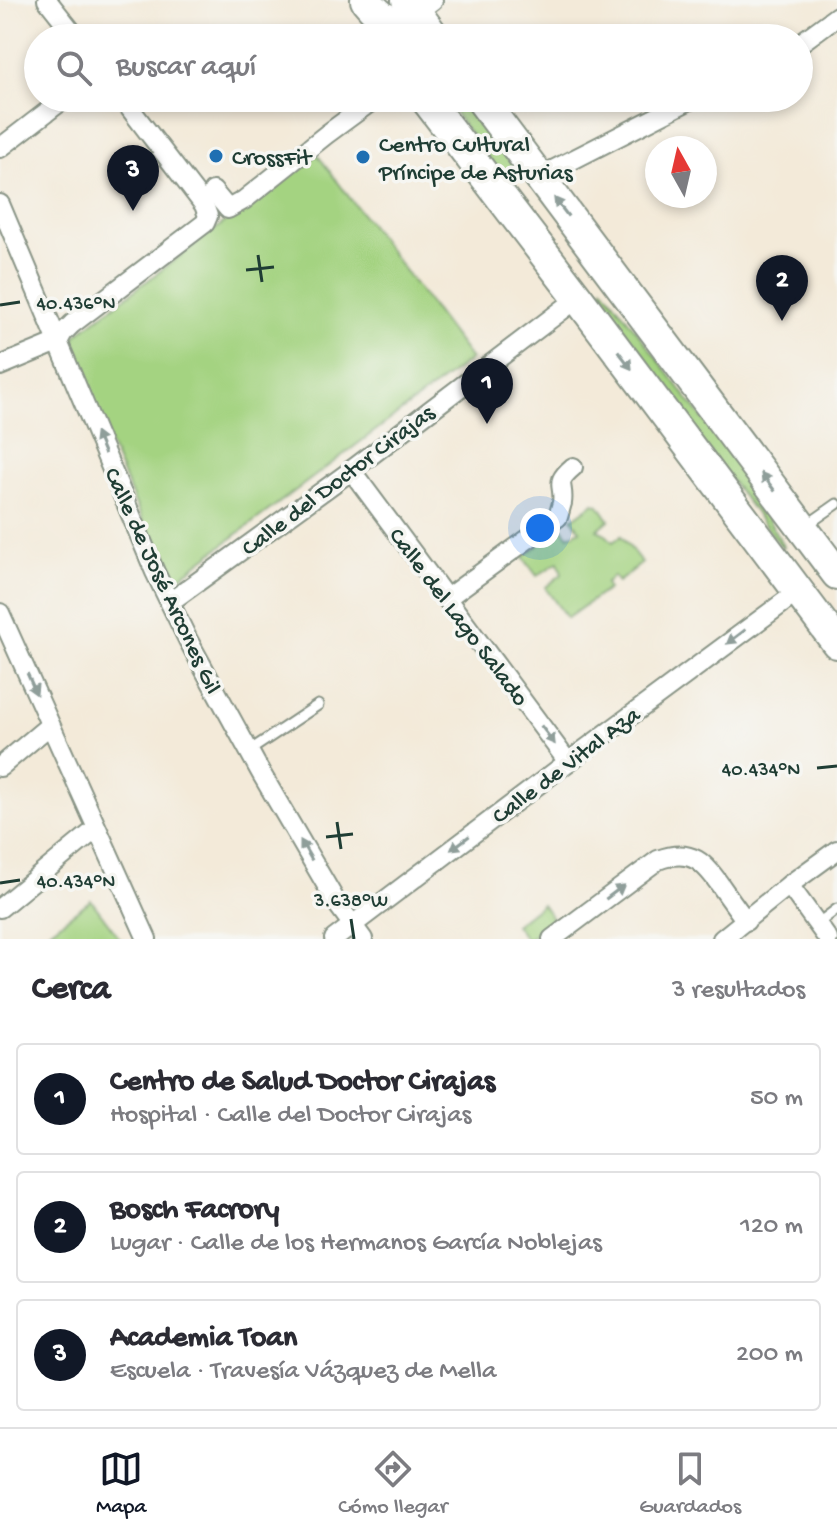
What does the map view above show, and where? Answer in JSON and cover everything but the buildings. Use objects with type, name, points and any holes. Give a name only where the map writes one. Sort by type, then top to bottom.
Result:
[{"type":"main road","points":[[349,0],[367,24]]},
{"type":"main road","points":[[366,0],[391,22],[400,22],[419,4],[428,24]]},
{"type":"main road","points":[[436,112],[837,643]]},
{"type":"main road","points":[[490,112],[836,574],[827,584],[813,582],[799,591]]},
{"type":"main road","points":[[515,216],[520,195],[539,177]]},
{"type":"main road","points":[[578,298],[586,290],[591,272],[589,244]]},
{"type":"street","points":[[47,0],[66,24]]},
{"type":"street","points":[[813,34],[837,16]]},
{"type":"street","points":[[0,148],[47,112]]},
{"type":"street","points":[[134,112],[208,198],[228,209],[244,200],[357,112]]},
{"type":"street","points":[[539,177],[667,112]]},
{"type":"street","points":[[0,366],[58,342],[72,324],[205,223],[208,198]]},
{"type":"street","name":"Calle de José Arcones Gil","points":[[0,204],[155,572],[213,688],[338,905],[358,932]]},
{"type":"street","name":"Calle del Doctor Cirajas","points":[[170,602],[578,298]]},
{"type":"street","points":[[447,598],[558,517],[562,505],[561,481],[573,467]]},
{"type":"street","name":"Calle del Lago Salado","points":[[351,470],[568,762]]},
{"type":"street","name":"Calle de Vital Aza","points":[[334,939],[358,932],[568,762],[799,591]]},
{"type":"street","points":[[2,623],[147,939]]},
{"type":"street","points":[[0,767],[50,725]]},
{"type":"street","points":[[0,908],[96,829]]},
{"type":"street","points":[[722,939],[837,850]]},
{"type":"street","points":[[552,939],[669,855],[694,857],[705,864],[746,921]]},
{"type":"street","points":[[789,885],[822,931]]},
{"type":"lane","points":[[803,528],[837,504]]},
{"type":"lane","points":[[249,751],[318,705]]},
{"type":"lane","points":[[822,931],[837,909]]},
{"type":"green space","points":[[454,112],[473,112],[517,171],[508,184]]},
{"type":"green space","points":[[316,153],[471,359],[180,577],[172,578],[159,558],[72,358],[73,343],[77,334]]},
{"type":"green space","points":[[603,287],[775,514],[768,519],[784,547],[596,302]]},
{"type":"green space","points":[[594,503],[599,505],[609,520],[597,530],[613,542],[621,536],[642,563],[618,582],[613,576],[605,584],[608,589],[567,618],[546,589],[562,574],[558,562],[537,576],[523,557],[562,527],[569,536],[580,530],[572,519]]},
{"type":"green space","points":[[91,900],[120,939],[39,939]]},
{"type":"green space","points":[[542,904],[554,921],[526,939],[515,925]]},
{"type":"place","name":"CrossFit","points":[[216,156]]},
{"type":"place","name":"Centro Cultural Príncipe de Asturias","points":[[363,157]]},
{"type":"place","name":"Academia Toan","points":[[133,211]]},
{"type":"place","name":"Bosch Facrory","points":[[782,321]]},
{"type":"place","name":"Centro de Salud Doctor Cirajas","points":[[487,424]]}]
